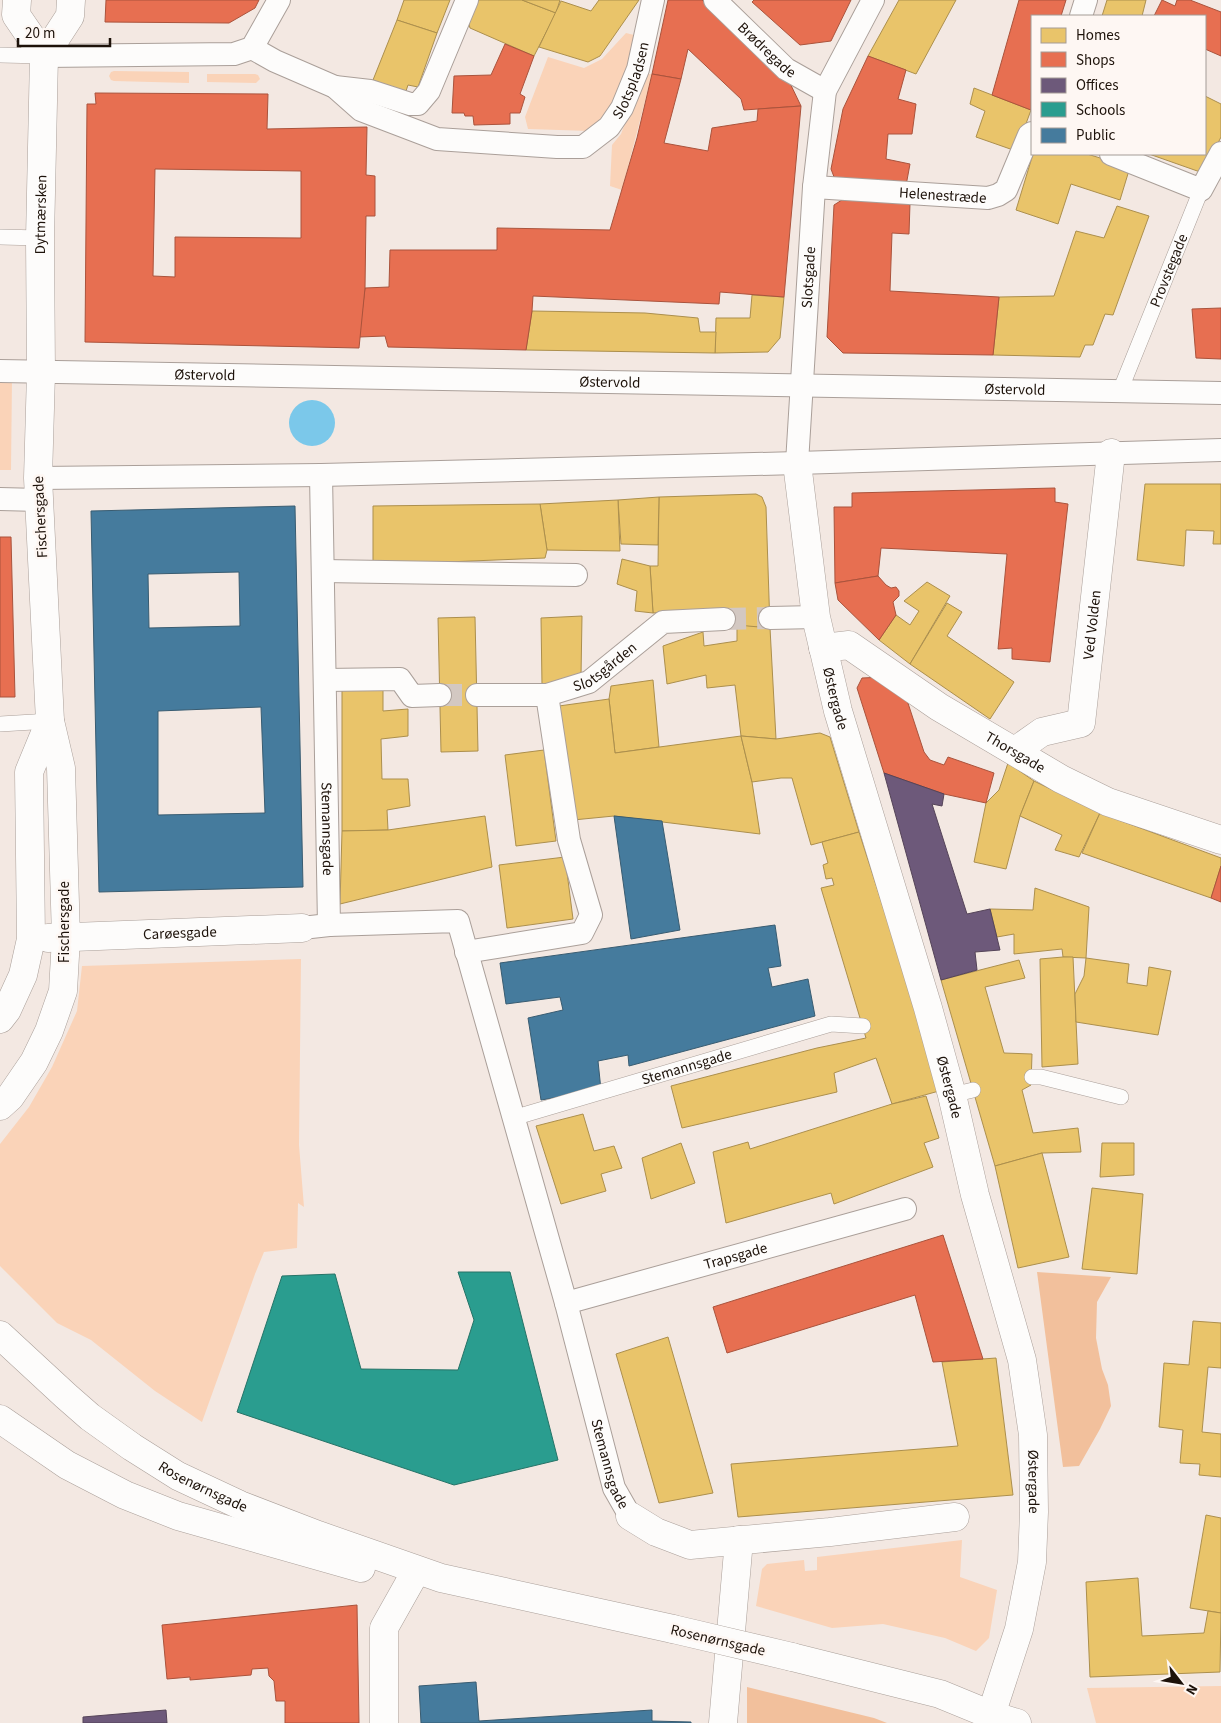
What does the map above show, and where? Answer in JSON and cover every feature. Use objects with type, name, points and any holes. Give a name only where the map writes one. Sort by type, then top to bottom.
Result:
[{"type":"street","points":[[17,0],[16,15],[44,56]]},
{"type":"street","points":[[44,56],[70,16],[71,0]]},
{"type":"street","points":[[44,56],[234,54],[252,48],[279,0]]},
{"type":"street","points":[[252,48],[275,61],[335,87],[370,91],[410,104],[418,104],[425,98],[432,85],[467,0]]},
{"type":"street","name":"Slotspladsen","points":[[335,87],[362,110],[436,140],[582,147],[609,127],[622,108],[638,69],[653,0]]},
{"type":"street","name":"Brødregade","points":[[715,0],[786,69],[825,91]]},
{"type":"street","points":[[825,91],[873,0]]},
{"type":"street","points":[[1081,15],[1086,0]]},
{"type":"street","name":"Dytmærsken","points":[[41,373],[40,238],[44,56]]},
{"type":"street","name":"Slotsgade","points":[[797,463],[814,187],[825,91]]},
{"type":"street","name":"Helenestræde","points":[[814,187],[988,198],[1006,190],[1031,134]]},
{"type":"street","name":"Provstegade","points":[[1200,190],[1221,153]]},
{"type":"street","points":[[1113,155],[1200,190]]},
{"type":"street","name":"Østervold","points":[[0,371],[1221,393]]},
{"type":"street","name":"Fischersgade","points":[[0,1106],[10,1097],[34,1062],[49,1031],[63,991],[66,938],[62,768],[50,721],[39,489],[41,373]]},
{"type":"street","points":[[0,500],[39,489],[321,475],[1221,450]]},
{"type":"street","name":"Ved Volden","points":[[1014,751],[1042,732],[1081,723],[1111,453]]},
{"type":"street","name":"Østergade","points":[[797,463],[816,617],[838,711],[922,1010],[963,1093],[975,1195],[1022,1360],[1033,1435],[1034,1512],[1031,1570],[1019,1629],[993,1719]]},
{"type":"street","name":"Stemannsgade","points":[[321,475],[329,925],[458,921],[566,1303],[614,1488],[630,1516],[656,1532],[690,1545],[830,1532],[955,1517]]},
{"type":"street","points":[[323,571],[576,575]]},
{"type":"street","points":[[770,618],[816,617]]},
{"type":"street","name":"Slotsgården","points":[[477,695],[547,695],[589,682],[663,622],[724,619]]},
{"type":"street","name":"Thorsgade","points":[[823,648],[849,645],[939,707],[1060,779],[1108,802],[1221,840]]},
{"type":"street","points":[[325,680],[400,680],[412,696],[440,695]]},
{"type":"street","points":[[466,952],[582,933],[591,915],[569,840],[547,695]]},
{"type":"street","name":"Fischersgade","points":[[0,1019],[7,1010],[23,975],[31,939],[29,772],[50,721]]},
{"type":"street","name":"Carøesgade","points":[[31,939],[302,928],[329,925]]},
{"type":"street","name":"Trapsgade","points":[[566,1303],[905,1209]]},
{"type":"street","name":"Rosenørnsgade","points":[[0,1335],[90,1417],[132,1447],[178,1476],[240,1505],[318,1535],[441,1578],[674,1629],[940,1694],[993,1719],[1017,1723]]},
{"type":"street","name":"Rosenørnsgade","points":[[0,1419],[67,1465],[125,1495],[178,1516],[384,1574],[410,1580],[441,1578]]},
{"type":"street","points":[[724,1713],[739,1540]]},
{"type":"street","points":[[384,1723],[384,1628],[410,1580]]},
{"type":"lane","points":[[0,55],[44,56]]},
{"type":"lane","name":"Provstegade","points":[[1120,391],[1200,190]]},
{"type":"lane","points":[[0,237],[40,238]]},
{"type":"lane","points":[[0,724],[50,721]]},
{"type":"lane","name":"Stemannsgade","points":[[513,1118],[831,1024],[863,1026]]},
{"type":"lane","points":[[1032,1077],[1041,1077],[1121,1097]]},
{"type":"shaded area","points":[[626,33],[638,36],[612,107],[590,131],[528,129],[525,117],[548,57],[584,68],[602,59]]},
{"type":"shaded area","points":[[114,71],[189,72],[189,83],[114,81],[109,76]]},
{"type":"shaded area","points":[[207,74],[255,74],[260,79],[256,83],[207,82]]},
{"type":"shaded area","points":[[644,74],[652,74],[622,190],[610,186],[612,145],[621,134]]},
{"type":"shaded area","points":[[0,378],[12,378],[11,470],[0,470]]},
{"type":"shaded area","points":[[301,959],[299,1145],[304,1207],[298,1203],[297,1248],[264,1252],[202,1422],[155,1391],[91,1340],[57,1323],[0,1266],[0,1144],[29,1107],[52,1067],[77,1011],[82,966]]},
{"type":"shaded area","points":[[1037,1272],[1111,1277],[1097,1302],[1096,1338],[1102,1369],[1108,1385],[1111,1406],[1079,1466],[1063,1467]]},
{"type":"shaded area","points":[[962,1540],[960,1577],[997,1590],[989,1638],[976,1651],[945,1638],[883,1624],[832,1628],[756,1606],[762,1569],[767,1564],[804,1560],[805,1571],[817,1570],[817,1557]]},
{"type":"shaded area","points":[[1221,1686],[1221,1723],[1096,1723],[1087,1688]]},
{"type":"shaded area","points":[[747,1687],[874,1718],[887,1723],[747,1723]]},
{"type":"water","points":[[312,400],[325,404],[331,410],[335,423],[331,436],[325,442],[312,446],[299,442],[293,436],[289,423],[293,410],[299,404]]},
{"type":"building: Homes","points":[[404,0],[450,0],[437,33],[397,20]]},
{"type":"building: Homes","points":[[474,0],[522,0],[556,13],[534,56],[470,28],[467,17]]},
{"type":"building: Homes","points":[[522,0],[560,0],[556,13]]},
{"type":"building: Homes","points":[[599,0],[639,0],[600,56],[588,62],[539,47],[561,1],[591,11]]},
{"type":"building: Homes","points":[[899,0],[956,0],[916,74],[868,56]]},
{"type":"building: Homes","points":[[1107,0],[1146,0],[1142,15],[1102,15]]},
{"type":"building: Homes","points":[[397,20],[437,33],[418,87],[408,85],[405,94],[373,80]]},
{"type":"building: Homes","points":[[974,88],[1031,110],[1016,151],[976,137],[985,111],[970,104]]},
{"type":"building: Homes","points":[[1206,96],[1221,104],[1221,137],[1203,173],[1152,155],[1206,155]]},
{"type":"building: Homes","points":[[1033,155],[1090,155],[1130,167],[1120,200],[1071,184],[1058,224],[1016,210]]},
{"type":"building: Homes","points":[[1117,206],[1149,216],[1113,315],[1105,314],[1093,345],[1085,345],[1080,357],[993,355],[999,297],[1054,296],[1076,231],[1104,238]]},
{"type":"building: Homes","points":[[752,295],[784,297],[780,338],[768,352],[715,353],[716,318],[750,318]]},
{"type":"building: Homes","points":[[532,311],[645,313],[698,318],[700,332],[716,332],[715,353],[526,350]]},
{"type":"building: Homes","points":[[1145,484],[1221,484],[1221,544],[1213,544],[1214,531],[1186,530],[1184,566],[1137,560]]},
{"type":"building: Homes","points":[[756,494],[762,497],[766,507],[770,628],[724,625],[723,609],[653,613],[650,566],[658,566],[659,497]]},
{"type":"building: Homes","points":[[659,497],[658,545],[621,544],[618,500]]},
{"type":"building: Homes","points":[[618,500],[620,551],[547,550],[540,504]]},
{"type":"building: Homes","points":[[540,504],[547,550],[545,558],[373,565],[373,506]]},
{"type":"building: Homes","points":[[622,559],[650,566],[653,613],[635,611],[637,591],[617,584]]},
{"type":"building: Homes","points":[[927,582],[950,596],[910,664],[879,640],[896,615],[910,625],[919,611],[904,601]]},
{"type":"building: Homes","points":[[947,603],[962,612],[947,636],[1014,682],[990,719],[910,664]]},
{"type":"building: Homes","points":[[582,616],[581,676],[542,685],[541,618]]},
{"type":"building: Homes","points":[[475,617],[478,751],[441,752],[438,618]]},
{"type":"building: Homes","points":[[737,625],[770,628],[776,739],[741,736],[735,685],[707,688],[706,675],[667,684],[663,646],[703,632],[704,646],[737,641]]},
{"type":"building: Homes","points":[[653,680],[659,747],[615,753],[609,699],[611,686]]},
{"type":"building: Homes","points":[[383,685],[383,711],[408,709],[408,736],[381,739],[382,779],[408,779],[410,806],[387,810],[388,830],[342,831],[342,686]]},
{"type":"building: Homes","points":[[609,699],[615,753],[741,736],[752,782],[760,834],[614,816],[573,820],[559,706]]},
{"type":"building: Homes","points":[[820,733],[830,737],[859,832],[811,845],[792,778],[752,782],[741,736],[776,739]]},
{"type":"building: Homes","points":[[544,750],[556,841],[516,846],[505,755]]},
{"type":"building: Homes","points":[[1008,763],[1034,781],[1020,816],[1006,869],[974,862],[986,803],[999,790]]},
{"type":"building: Homes","points":[[1034,781],[1100,813],[1079,857],[1055,850],[1062,835],[1020,816]]},
{"type":"building: Homes","points":[[1100,813],[1221,858],[1221,866],[1211,898],[1082,853]]},
{"type":"building: Homes","points":[[485,816],[492,867],[340,904],[342,831],[388,830]]},
{"type":"building: Homes","points":[[859,832],[917,1012],[939,1091],[892,1104],[876,1058],[834,1073],[837,1092],[682,1128],[671,1086],[817,1048],[866,1038],[821,888],[834,885],[832,878],[826,879],[823,865],[828,863],[822,842]]},
{"type":"building: Homes","points":[[565,857],[573,919],[507,928],[499,865]]},
{"type":"building: Homes","points":[[1035,888],[1089,907],[1086,958],[1063,957],[1062,949],[1014,954],[1014,934],[997,937],[990,909],[1033,910]]},
{"type":"building: Homes","points":[[1073,957],[1078,1064],[1042,1067],[1040,959]]},
{"type":"building: Homes","points":[[1086,958],[1129,964],[1127,983],[1147,986],[1149,967],[1171,971],[1158,1035],[1076,1022],[1075,994],[1084,976]]},
{"type":"building: Homes","points":[[1019,960],[1025,978],[985,987],[1004,1053],[1032,1054],[1031,1085],[1022,1090],[1033,1133],[1078,1128],[1081,1152],[1042,1153],[995,1166],[941,980]]},
{"type":"building: Homes","points":[[926,1096],[939,1138],[924,1143],[933,1167],[834,1204],[831,1193],[726,1223],[713,1152],[748,1142],[750,1149],[892,1104]]},
{"type":"building: Homes","points":[[583,1114],[594,1151],[614,1146],[622,1168],[601,1174],[606,1191],[561,1204],[536,1126]]},
{"type":"building: Homes","points":[[681,1143],[695,1183],[651,1199],[642,1158]]},
{"type":"building: Homes","points":[[1102,1143],[1134,1143],[1134,1175],[1100,1177]]},
{"type":"building: Homes","points":[[1042,1153],[1069,1257],[1018,1268],[995,1166]]},
{"type":"building: Homes","points":[[1092,1188],[1143,1194],[1137,1274],[1082,1269]]},
{"type":"building: Homes","points":[[1193,1321],[1221,1323],[1221,1368],[1208,1367],[1202,1432],[1221,1434],[1221,1477],[1199,1475],[1200,1464],[1180,1463],[1183,1430],[1159,1427],[1164,1363],[1189,1365]]},
{"type":"building: Homes","points":[[668,1337],[713,1493],[659,1503],[616,1354]]},
{"type":"building: Homes","points":[[996,1358],[1013,1495],[738,1517],[731,1464],[958,1446],[942,1362]]},
{"type":"building: Homes","points":[[1206,1515],[1221,1518],[1221,1613],[1190,1608]]},
{"type":"building: Homes","points":[[1138,1578],[1142,1636],[1204,1633],[1208,1611],[1221,1613],[1220,1672],[1090,1677],[1086,1582]]},
{"type":"building: Shops","points":[[106,0],[259,0],[255,8],[229,23],[105,22]]},
{"type":"building: Shops","points":[[668,0],[702,0],[787,77],[801,106],[744,110],[741,99],[688,49],[681,79],[652,74]]},
{"type":"building: Shops","points":[[754,0],[851,0],[831,41],[800,45],[752,2]]},
{"type":"building: Shops","points":[[1019,0],[1066,0],[1061,15],[1031,15],[1031,110],[992,95]]},
{"type":"building: Shops","points":[[1162,0],[1175,6],[1177,0],[1190,0],[1221,12],[1221,56],[1206,49],[1206,15],[1154,15]]},
{"type":"building: Shops","points":[[505,44],[534,56],[520,94],[525,97],[520,113],[510,113],[510,124],[474,125],[473,116],[465,116],[464,113],[452,113],[454,76],[491,75]]},
{"type":"building: Shops","points":[[868,56],[906,70],[898,99],[916,104],[912,134],[888,134],[886,159],[910,164],[905,191],[836,182],[831,169],[843,109]]},
{"type":"building: Shops","points":[[652,74],[681,79],[664,143],[708,151],[712,128],[757,121],[758,109],[801,106],[784,297],[720,292],[719,304],[533,296],[526,350],[388,347],[385,336],[359,337],[365,288],[389,287],[390,250],[497,250],[497,228],[610,230],[637,138]]},
{"type":"building: Shops","points":[[95,93],[268,94],[267,129],[367,127],[366,175],[375,176],[375,216],[366,216],[365,288],[359,348],[85,342],[87,104],[96,104]],"holes":[[[155,169],[301,171],[301,238],[175,237],[175,277],[153,276]]]},
{"type":"building: Shops","points":[[845,198],[910,203],[909,234],[892,233],[890,291],[999,297],[993,355],[843,353],[827,337],[834,205]]},
{"type":"building: Shops","points":[[1221,308],[1221,359],[1196,358],[1192,309]]},
{"type":"building: Shops","points":[[1055,488],[1055,502],[1068,504],[1050,662],[1012,659],[1012,648],[998,649],[1007,554],[881,548],[878,576],[835,583],[834,507],[852,507],[852,493]]},
{"type":"building: Shops","points":[[0,537],[11,537],[15,697],[0,697]]},
{"type":"building: Shops","points":[[878,576],[886,585],[891,588],[896,587],[899,591],[899,596],[893,602],[896,615],[879,640],[838,600],[835,583]]},
{"type":"building: Shops","points":[[885,677],[903,688],[924,752],[930,760],[944,765],[948,757],[994,773],[986,803],[944,794],[884,773],[857,688],[862,678]]},
{"type":"building: Shops","points":[[1221,866],[1221,902],[1211,898]]},
{"type":"building: Shops","points":[[943,1235],[983,1359],[933,1362],[915,1295],[727,1353],[713,1307]]},
{"type":"building: Shops","points":[[357,1605],[359,1723],[285,1723],[285,1701],[276,1701],[274,1681],[269,1676],[268,1668],[252,1669],[251,1675],[190,1680],[190,1677],[167,1679],[162,1625]]},
{"type":"building: Offices","points":[[884,773],[944,794],[942,806],[932,804],[967,914],[990,909],[1000,950],[975,952],[977,970],[941,980]]},
{"type":"building: Offices","points":[[166,1710],[167,1723],[83,1723],[83,1717]]},
{"type":"building: Schools","points":[[458,1272],[510,1272],[558,1460],[454,1485],[237,1412],[282,1276],[335,1274],[361,1369],[458,1370],[474,1320]]},
{"type":"building: Public","points":[[295,506],[303,887],[99,892],[91,511]],"holes":[[[239,572],[240,626],[149,628],[148,574]],[[261,707],[265,813],[158,815],[158,711]]]},
{"type":"building: Public","points":[[614,816],[662,821],[680,930],[631,939]]},
{"type":"building: Public","points":[[775,925],[781,966],[768,968],[772,987],[808,979],[815,1016],[629,1066],[628,1055],[598,1061],[601,1090],[541,1100],[528,1018],[563,1010],[560,997],[506,1004],[500,963]]},
{"type":"building: Public","points":[[476,1682],[479,1721],[652,1710],[652,1721],[691,1723],[421,1723],[419,1686]]},
{"type":"tunnel","points":[[724,619],[770,618]]},
{"type":"tunnel","points":[[440,695],[477,695]]}]
